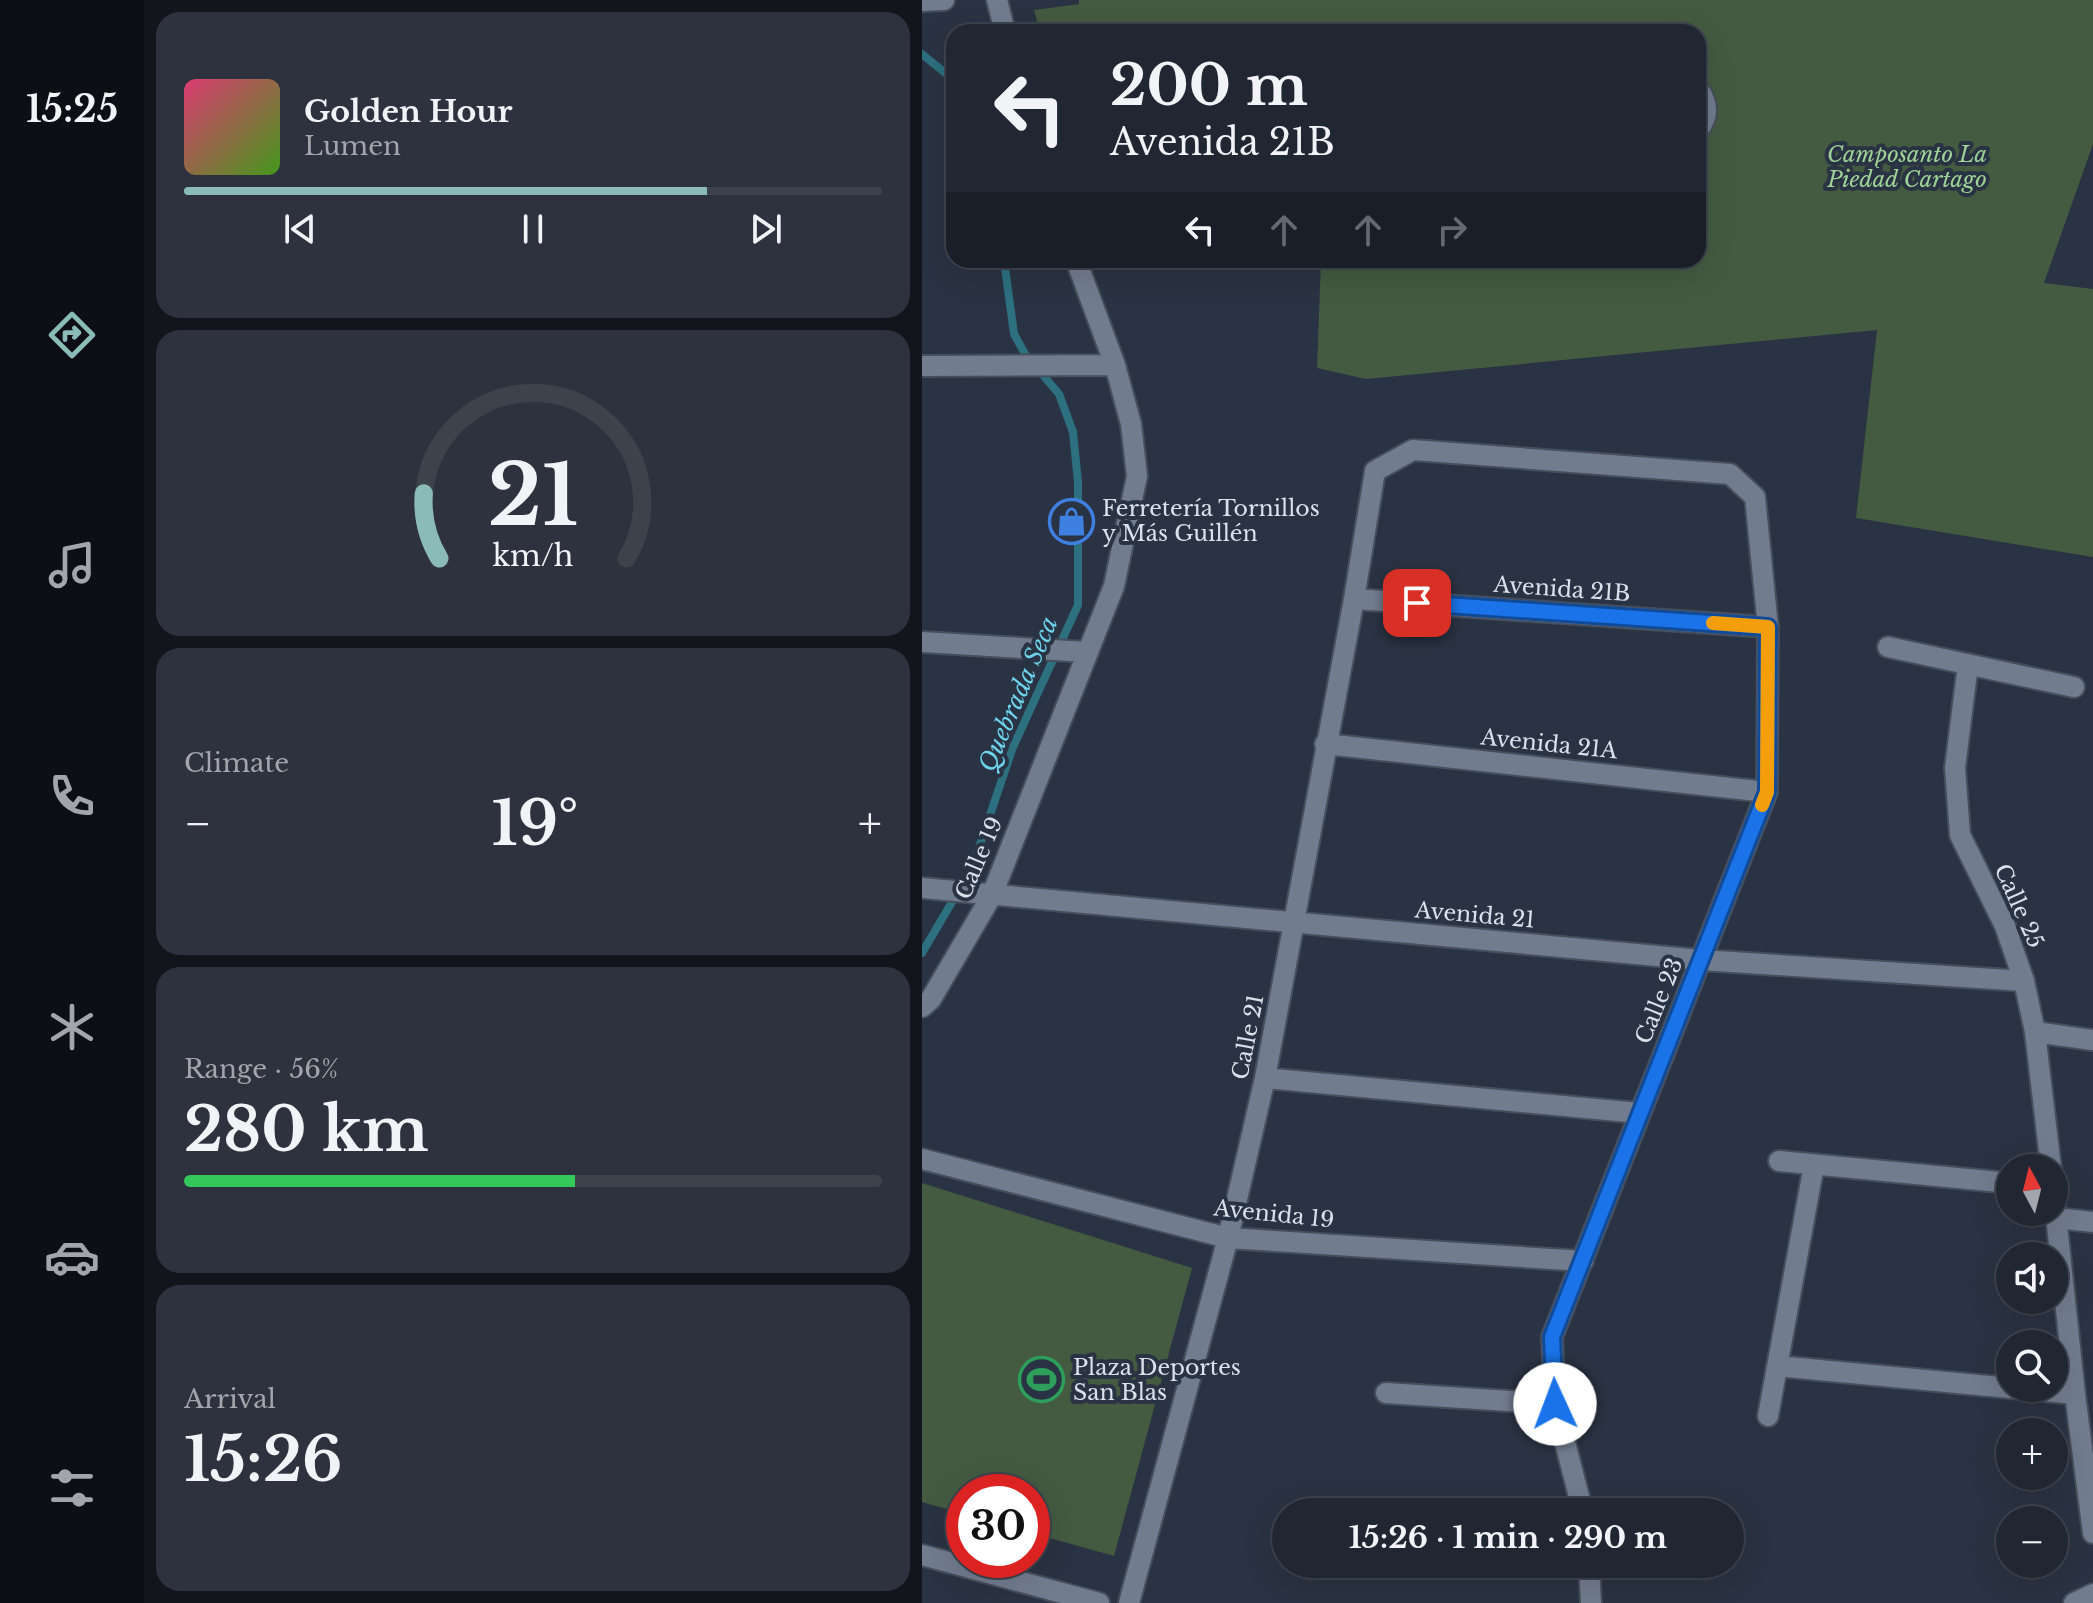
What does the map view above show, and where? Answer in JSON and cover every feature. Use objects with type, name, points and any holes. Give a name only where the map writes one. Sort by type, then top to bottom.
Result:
[{"type":"street","points":[[922,1],[944,0]]},
{"type":"street","points":[[997,0],[1003,24]]},
{"type":"street","name":"Calle 19","points":[[922,1007],[931,999],[992,895],[1114,586],[1137,476],[1131,424],[1115,365],[1079,268]]},
{"type":"street","points":[[922,366],[1115,365]]},
{"type":"street","name":"Calle 23","points":[[1375,471],[1413,450],[1429,451],[1730,474],[1755,497],[1768,627],[1767,792],[1552,1337],[1555,1404],[1579,1498]]},
{"type":"street","name":"Calle 21","points":[[1129,1603],[1228,1238],[1265,1078],[1375,471]]},
{"type":"street","name":"Avenida 21B","points":[[1354,599],[1768,627]]},
{"type":"street","points":[[922,642],[1086,652]]},
{"type":"street","points":[[1888,647],[2074,687]]},
{"type":"street","name":"Calle 25","points":[[1968,664],[1955,768],[1960,835],[2005,926],[2024,981],[2035,1032],[2049,1154]]},
{"type":"street","name":"Avenida 21A","points":[[1325,744],[1767,792]]},
{"type":"street","name":"Avenida 21","points":[[922,888],[1701,960],[2024,981]]},
{"type":"street","points":[[2035,1032],[2093,1040]]},
{"type":"street","points":[[1265,1078],[1639,1113]]},
{"type":"street","name":"Avenida 19","points":[[922,1159],[1228,1238],[1583,1261]]},
{"type":"street","points":[[1779,1161],[1996,1182]]},
{"type":"street","points":[[1768,1416],[1814,1165]]},
{"type":"street","points":[[2068,1219],[2093,1222]]},
{"type":"street","points":[[2058,1226],[2093,1533]]},
{"type":"street","points":[[1777,1366],[1996,1387]]},
{"type":"street","points":[[1386,1393],[1555,1404]]},
{"type":"street","points":[[2068,1393],[2075,1394]]},
{"type":"street","points":[[922,1555],[1099,1603]]},
{"type":"street","points":[[1590,1578],[1591,1603]]},
{"type":"street","points":[[2074,1603],[2093,1594]]},
{"type":"green space","name":"Camposanto La Piedad Cartago","points":[[1079,0],[2093,0],[2093,144],[2044,283],[2093,289],[2093,557],[1856,518],[1877,330],[1366,379],[1317,368],[1321,268],[1706,268],[1706,24],[1038,24],[1034,10],[1079,4]]},
{"type":"green space","name":"Plaza Deportes San Blas","points":[[922,1183],[1192,1268],[1114,1556],[1050,1538],[1050,1474],[946,1474],[946,1509],[922,1502]]},
{"type":"waterway","name":"Quebrada Seca","points":[[922,54],[946,74]]},
{"type":"waterway","name":"Quebrada Seca","points":[[922,953],[972,868],[1013,747],[1078,605],[1078,482],[1073,432],[1059,394],[1025,354],[1014,334],[1005,268]]},
{"type":"slow traffic","points":[[1713,623],[1768,627],[1767,792],[1762,805]]},
{"type":"place","name":"Ferretería Tornillos y Más Guillén","points":[[1071,521]]},
{"type":"place","name":"Plaza Deportes San Blas","points":[[1042,1380]]},
{"type":"route","points":[[1417,603],[1768,627],[1767,792],[1552,1337],[1555,1404]]}]
